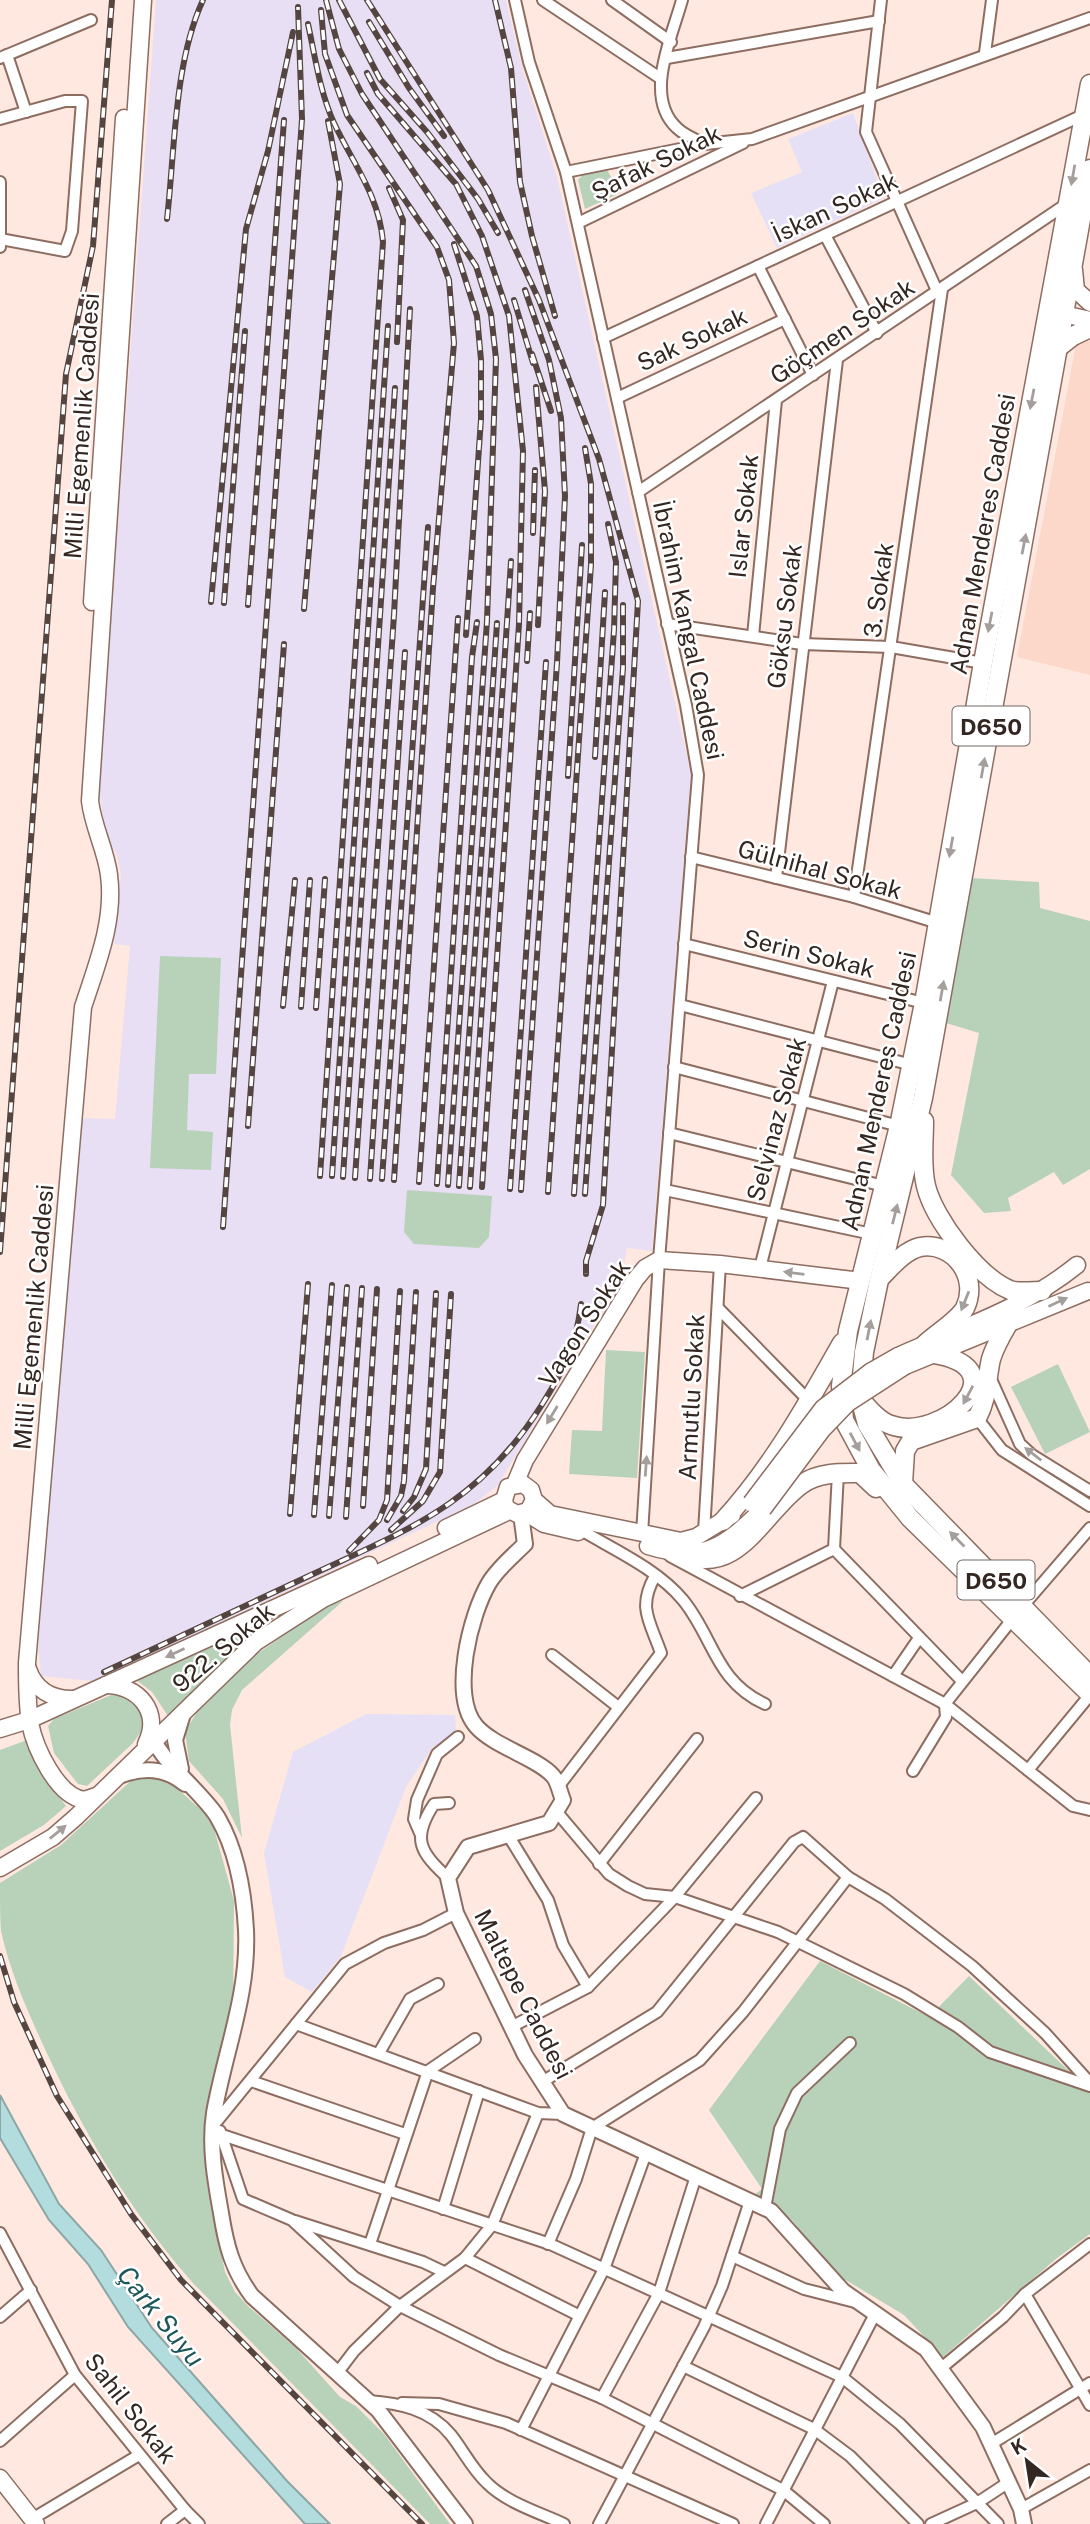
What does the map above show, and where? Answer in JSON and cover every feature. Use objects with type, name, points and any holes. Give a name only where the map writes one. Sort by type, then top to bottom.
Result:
[{"type":"main road","name":"Milli Egemenlik Caddesi","points":[[102,851],[84,821],[80,801],[116,228],[134,0]]},
{"type":"main road","name":"Milli Egemenlik Caddesi","points":[[96,1796],[79,1800],[65,1789],[40,1751],[30,1720],[27,1663],[83,1007],[104,946],[110,899],[109,873],[90,801],[143,0]]},
{"type":"main road","name":"Adnan Menderes Caddesi","points":[[870,1281],[872,1234],[912,1065],[983,663],[1058,306],[1068,202],[1090,84]]},
{"type":"main road","name":"Adnan Menderes Caddesi","points":[[870,1281],[923,1097],[1059,347],[1058,306],[1074,264],[1090,169]]},
{"type":"main road","points":[[1074,264],[1076,290],[1090,304]]},
{"type":"main road","points":[[1058,306],[1090,304]]},
{"type":"main road","points":[[1058,306],[1090,320]]},
{"type":"main road","points":[[1059,347],[1084,329],[1090,328]]},
{"type":"main road","points":[[923,1097],[926,1185],[934,1210],[949,1234],[987,1275],[1011,1291],[1042,1292]]},
{"type":"main road","points":[[723,1521],[743,1499],[809,1401],[848,1331],[870,1281],[899,1258],[917,1248],[936,1246],[954,1255],[967,1273],[970,1288],[964,1309],[929,1349]]},
{"type":"main road","points":[[519,1507],[544,1524],[659,1549],[700,1554],[719,1547],[738,1534],[757,1506],[848,1403],[902,1361],[1042,1292],[1090,1252]]},
{"type":"main road","name":"Vagon Sokak","points":[[519,1507],[506,1491],[515,1484],[532,1448],[645,1268],[659,1260],[870,1281]]},
{"type":"main road","points":[[929,1349],[1008,1324],[1089,1291],[1077,1279],[1077,1265]]},
{"type":"main road","name":"D650","points":[[870,1281],[860,1398],[867,1424],[903,1484],[1018,1612],[1090,1676]]},
{"type":"main road","points":[[903,1484],[905,1451],[911,1441],[977,1418],[986,1402],[997,1342],[1008,1324]]},
{"type":"main road","points":[[848,1331],[841,1387],[844,1420],[871,1470],[910,1518]]},
{"type":"main road","points":[[860,1398],[882,1421],[893,1426],[928,1423],[950,1416],[967,1401],[974,1386],[973,1378],[962,1362],[929,1349]]},
{"type":"main road","points":[[681,1553],[699,1562],[714,1559],[758,1532],[802,1484],[819,1476],[860,1473],[1018,1612],[1090,1695]]},
{"type":"main road","points":[[515,1484],[527,1486],[519,1507]]},
{"type":"main road","points":[[519,1507],[681,1541],[757,1506]]},
{"type":"main road","name":"922. Sokak","points":[[0,1728],[30,1720],[519,1507]]},
{"type":"main road","name":"922. Sokak","points":[[0,1868],[53,1837],[141,1752],[153,1733],[191,1703],[240,1656],[289,1620],[356,1582],[519,1507]]},
{"type":"main road","points":[[27,1663],[40,1690],[54,1697],[74,1699]]},
{"type":"main road","points":[[106,1685],[136,1693],[147,1706],[153,1733]]},
{"type":"main road","points":[[0,2478],[5,2497],[34,2522]]},
{"type":"street","name":"İbrahim Kangal Caddesi","points":[[515,0],[529,62],[566,172],[698,775],[659,1260],[642,1534]]},
{"type":"street","points":[[543,0],[660,78]]},
{"type":"street","points":[[612,0],[671,42]]},
{"type":"street","points":[[682,0],[660,78],[659,96],[666,114],[677,129],[705,145]]},
{"type":"street","points":[[881,0],[866,132],[895,202],[940,291]]},
{"type":"street","points":[[985,53],[992,0]]},
{"type":"street","name":"Şafak Sokak","points":[[578,223],[752,139],[870,99],[985,53],[1090,18]]},
{"type":"street","points":[[26,112],[4,56],[91,20]]},
{"type":"street","points":[[667,58],[879,21]]},
{"type":"street","points":[[0,119],[65,100],[82,101],[72,231],[65,251],[0,242],[0,182]]},
{"type":"street","name":"İskan Sokak","points":[[603,338],[1084,114]]},
{"type":"street","name":"Şafak Sokak","points":[[566,172],[705,145],[752,139]]},
{"type":"street","name":"Göçmen Sokak","points":[[638,492],[940,291],[1068,202]]},
{"type":"street","points":[[825,235],[877,333]]},
{"type":"street","points":[[758,266],[813,375]]},
{"type":"street","name":"3. Sokak","points":[[855,897],[940,291]]},
{"type":"street","name":"Sak Sokak","points":[[617,398],[785,319]]},
{"type":"street","name":"Göksu Sokak","points":[[776,878],[837,360]]},
{"type":"street","name":"Islar Sokak","points":[[753,636],[776,400]]},
{"type":"street","points":[[667,624],[802,645],[891,647],[983,663]]},
{"type":"street","name":"Gülnihal Sokak","points":[[691,857],[855,897],[938,923]]},
{"type":"street","name":"Serin Sokak","points":[[684,944],[924,1003]]},
{"type":"street","name":"Selvinaz Sokak","points":[[760,1268],[833,981]]},
{"type":"street","points":[[680,1005],[912,1065]]},
{"type":"street","points":[[674,1067],[899,1126]]},
{"type":"street","points":[[669,1133],[884,1186]]},
{"type":"street","points":[[665,1190],[872,1234]]},
{"type":"street","name":"Armutlu Sokak","points":[[704,1532],[720,1264]]},
{"type":"street","points":[[718,1308],[809,1401]]},
{"type":"street","points":[[990,1377],[1020,1444],[1032,1455],[1090,1492]]},
{"type":"street","points":[[977,1418],[1002,1450],[1090,1506]]},
{"type":"street","points":[[838,1473],[834,1549],[962,1681]]},
{"type":"street","points":[[519,1507],[525,1544]]},
{"type":"street","points":[[457,1737],[437,1754],[417,1800],[414,1819],[420,1833],[422,1850],[448,1878],[468,1847],[549,1823],[563,1800],[553,1776],[486,1734],[467,1714],[465,1662],[478,1608],[489,1582],[544,1524]]},
{"type":"street","points":[[913,1771],[946,1717],[945,1704],[1018,1612],[1090,1528]]},
{"type":"street","points":[[586,1533],[655,1576],[684,1600],[729,1679],[751,1697],[765,1703]]},
{"type":"street","points":[[659,1549],[740,1596],[945,1704],[1073,1806],[1090,1810]]},
{"type":"street","points":[[740,1596],[834,1549]]},
{"type":"street","points":[[558,1787],[617,1706],[653,1667],[661,1653],[646,1616],[644,1598],[655,1576]]},
{"type":"street","points":[[893,1676],[919,1638]]},
{"type":"street","points":[[552,1655],[617,1706]]},
{"type":"street","points":[[1028,1770],[1090,1695]]},
{"type":"street","points":[[183,1774],[175,1740],[181,1718],[191,1703]]},
{"type":"street","points":[[153,1733],[217,1815],[233,1848],[246,1930],[236,2026],[212,2144],[215,2182],[226,2245],[235,2273],[252,2296],[368,2401],[465,2524]]},
{"type":"street","points":[[599,1864],[697,1739]]},
{"type":"street","points":[[115,1777],[143,1770],[163,1772],[178,1779],[207,1803]]},
{"type":"street","points":[[511,2027],[588,1987],[674,1897],[756,1798]]},
{"type":"street","points":[[420,1833],[434,1804],[450,1803]]},
{"type":"street","points":[[556,1811],[599,1864],[628,1886],[645,1894],[674,1897],[799,1941],[904,1994],[958,2027],[990,2052],[1090,2084]]},
{"type":"street","points":[[509,1835],[548,1900],[563,1945],[588,1987]]},
{"type":"street","points":[[542,2082],[657,2012],[732,1916],[794,1842],[803,1837],[848,1877],[885,1899],[972,1966],[1045,2033],[1090,2084]]},
{"type":"street","points":[[548,2244],[576,2179],[592,2128],[700,2060],[743,2012],[848,1877]]},
{"type":"street","name":"Maltepe Caddesi","points":[[448,1878],[456,1913],[511,2027],[563,2114],[765,2208],[843,2291],[926,2349],[984,2427],[1023,2517]]},
{"type":"street","points":[[216,2117],[251,2081],[345,1964],[384,1943],[424,1930],[456,1913]]},
{"type":"street","points":[[379,2053],[410,1998],[438,1984]]},
{"type":"street","points":[[296,2024],[538,2113],[563,2114]]},
{"type":"street","points":[[370,2244],[386,2189],[428,2071],[475,2039]]},
{"type":"street","points":[[765,2208],[780,2129],[797,2093],[850,2043]]},
{"type":"street","points":[[251,2081],[405,2134]]},
{"type":"street","points":[[443,2210],[479,2091]]},
{"type":"street","points":[[338,2372],[354,2351],[400,2306],[465,2258],[492,2225],[538,2113]]},
{"type":"street","points":[[216,2117],[243,2199],[292,2220],[370,2244],[444,2272]]},
{"type":"street","points":[[222,2135],[548,2244],[842,2377],[864,2392],[900,2424],[998,2524]]},
{"type":"street","points":[[521,2430],[604,2269],[646,2153]]},
{"type":"street","points":[[601,2398],[659,2292],[696,2176]]},
{"type":"street","points":[[599,2524],[709,2315],[750,2201]]},
{"type":"street","points":[[292,2220],[354,2277],[400,2306],[499,2355],[550,2374],[601,2398],[783,2490],[824,2524]]},
{"type":"street","name":"Sahil Sokak","points":[[0,2233],[75,2375],[199,2524]]},
{"type":"street","points":[[940,2369],[1003,2318],[1025,2294],[1090,2244]]},
{"type":"street","points":[[732,2256],[804,2289],[861,2304]]},
{"type":"street","points":[[465,2258],[578,2315]]},
{"type":"street","points":[[0,2317],[31,2290]]},
{"type":"street","points":[[1025,2294],[1086,2386],[1090,2405]]},
{"type":"street","points":[[766,2524],[876,2314]]},
{"type":"street","points":[[683,2365],[814,2428],[850,2456],[918,2524]]},
{"type":"street","points":[[0,2441],[75,2375]]},
{"type":"street","points":[[991,2444],[1086,2386]]},
{"type":"street","points":[[368,2401],[439,2404],[475,2413],[626,2475],[733,2524]]},
{"type":"street","points":[[402,2403],[430,2417],[449,2432],[487,2483],[506,2497],[564,2524]]},
{"type":"street","points":[[34,2522],[139,2455]]},
{"type":"street","points":[[1023,2517],[1090,2470]]},
{"type":"street","points":[[932,2524],[977,2503],[1009,2482]]},
{"type":"street","points":[[167,2524],[185,2510]]},
{"type":"shaded area","points":[[156,0],[506,0],[522,67],[557,177],[691,774],[652,1251],[627,1248],[621,1281],[498,1485],[473,1505],[93,1681],[41,1676],[38,1646],[79,1118],[115,1119],[130,946],[114,944],[121,875],[116,853],[104,835],[99,784]]},
{"type":"shaded area","points":[[853,113],[884,198],[777,248],[751,193],[802,172],[788,139]]},
{"type":"shaded area","points":[[1077,339],[1090,341],[1090,675],[1017,657]]},
{"type":"shaded area","points":[[366,1714],[455,1715],[456,1733],[432,1748],[406,1787],[341,1956],[312,1992],[285,1977],[264,1853],[293,1752]]},
{"type":"green space","points":[[606,168],[620,193],[585,209],[578,180],[586,171]]},
{"type":"green space","points":[[971,878],[1039,882],[1040,908],[1090,921],[1090,1169],[1063,1185],[1054,1172],[1008,1198],[1011,1211],[984,1213],[951,1175],[979,1033],[946,1023]]},
{"type":"green space","points":[[160,956],[221,958],[216,1074],[189,1074],[187,1130],[213,1132],[211,1170],[150,1168]]},
{"type":"green space","points":[[407,1190],[492,1196],[489,1237],[479,1248],[414,1244],[404,1232]]},
{"type":"green space","points":[[606,1350],[645,1352],[637,1478],[569,1474],[572,1430],[602,1431]]},
{"type":"green space","points":[[1058,1364],[1090,1432],[1045,1454],[1011,1387]]},
{"type":"green space","points":[[343,1601],[242,1690],[232,1710],[230,1725],[242,1838],[223,1799],[189,1761],[185,1732],[198,1710],[254,1656],[330,1603]]},
{"type":"green space","points":[[254,1624],[258,1632],[168,1716],[152,1692],[135,1679]]},
{"type":"green space","points":[[111,1695],[124,1696],[140,1707],[143,1729],[133,1743],[87,1786],[78,1784],[54,1753],[48,1726],[54,1719]]},
{"type":"green space","points":[[27,1740],[44,1775],[66,1806],[44,1825],[0,1851],[0,1750]]},
{"type":"green space","points":[[159,1775],[210,1814],[234,1901],[233,2020],[205,2153],[207,2184],[225,2272],[235,2292],[249,2307],[296,2348],[340,2397],[356,2406],[384,2434],[450,2524],[430,2524],[192,2282],[169,2255],[109,2170],[75,2110],[20,1991],[1,1931],[0,1883],[61,1845],[135,1777]]},
{"type":"green space","points":[[820,1961],[929,2017],[969,1976],[1090,2091],[1090,2234],[1057,2258],[943,2357],[904,2315],[834,2273],[792,2220],[754,2195],[762,2189],[709,2110]]},
{"type":"water","points":[[0,2095],[59,2204],[101,2250],[152,2328],[287,2481],[330,2524],[305,2524],[128,2327],[88,2264],[49,2220],[0,2138]]},
{"type":"railway","points":[[0,1252],[66,374],[93,246],[112,0]]},
{"type":"railway","points":[[167,219],[181,79],[193,25],[203,0]]},
{"type":"railway","points":[[326,0],[339,49],[362,94],[476,266],[491,314],[496,359],[487,621],[448,1185]]},
{"type":"railway","points":[[339,0],[380,79],[427,132],[478,199],[498,233]]},
{"type":"railway","points":[[367,0],[488,190],[539,300],[599,459],[638,601],[603,1205],[586,1261],[586,1274]]},
{"type":"railway","points":[[495,0],[511,68],[520,182],[555,316]]},
{"type":"railway","points":[[223,1227],[302,119],[298,7]]},
{"type":"railway","points":[[321,10],[325,54],[347,115],[437,247],[449,280],[454,343],[433,588],[394,1180]]},
{"type":"railway","points":[[369,22],[409,88],[444,136]]},
{"type":"railway","points":[[308,24],[329,111],[371,195],[381,225],[383,242],[320,1176]]},
{"type":"railway","points":[[211,602],[246,229],[268,151],[293,32]]},
{"type":"railway","points":[[367,73],[378,94],[454,182]]},
{"type":"railway","points":[[248,605],[284,120]]},
{"type":"railway","points":[[304,609],[340,184],[328,121]]},
{"type":"railway","points":[[456,184],[482,236],[509,316],[523,451],[519,624],[482,1187]]},
{"type":"railway","points":[[389,188],[403,220],[397,342]]},
{"type":"railway","points":[[454,244],[477,316],[481,360],[481,419],[466,635]]},
{"type":"railway","points":[[521,1190],[557,663],[565,496],[561,418],[549,360],[525,290]]},
{"type":"railway","points":[[514,300],[533,363]]},
{"type":"railway","points":[[355,1178],[394,615],[410,309]]},
{"type":"railway","points":[[332,1176],[388,326]]},
{"type":"railway","points":[[224,603],[245,331]]},
{"type":"railway","points":[[532,354],[551,411]]},
{"type":"railway","points":[[536,387],[545,491],[538,625]]},
{"type":"railway","points":[[343,1177],[395,388]]},
{"type":"railway","points":[[548,1192],[591,565],[591,484],[585,448]]},
{"type":"railway","points":[[533,533],[535,470]]},
{"type":"railway","points":[[574,1194],[614,630],[616,562],[608,524]]},
{"type":"railway","points":[[382,1179],[428,527]]},
{"type":"railway","points":[[568,776],[582,545]]},
{"type":"railway","points":[[470,1187],[511,561]]},
{"type":"railway","points":[[595,757],[605,592]]},
{"type":"railway","points":[[585,1194],[623,668],[623,605]]},
{"type":"railway","points":[[527,661],[530,613]]},
{"type":"railway","points":[[419,1182],[458,618]]},
{"type":"railway","points":[[437,1184],[472,657],[477,622]]},
{"type":"railway","points":[[459,1186],[497,623]]},
{"type":"railway","points":[[248,1126],[284,644]]},
{"type":"railway","points":[[370,1179],[405,652]]},
{"type":"railway","points":[[510,1189],[546,662]]},
{"type":"railway","points":[[316,1008],[325,879]]},
{"type":"railway","points":[[283,1006],[295,880]]},
{"type":"railway","points":[[301,1007],[310,880]]},
{"type":"railway","points":[[290,1514],[308,1284]]},
{"type":"railway","points":[[314,1515],[332,1285]]},
{"type":"railway","points":[[329,1516],[347,1287]]},
{"type":"railway","points":[[346,1517],[362,1288]]},
{"type":"railway","points":[[363,1506],[377,1289]]},
{"type":"railway","points":[[349,1551],[379,1520],[387,1500],[400,1291]]},
{"type":"railway","points":[[387,1520],[401,1496],[404,1481],[416,1292]]},
{"type":"railway","points":[[403,1511],[414,1497],[426,1469],[436,1293]]},
{"type":"railway","points":[[391,1530],[423,1501],[440,1472],[451,1294]]},
{"type":"railway","points":[[104,1672],[369,1548],[433,1514],[463,1494],[490,1470],[516,1441],[541,1406],[572,1345],[581,1304]]},
{"type":"railway","points":[[0,1956],[14,2002],[57,2096],[131,2214],[181,2280],[422,2524]]},
{"type":"water label","name":"Çark Suyu","points":[[161,2316]]}]
